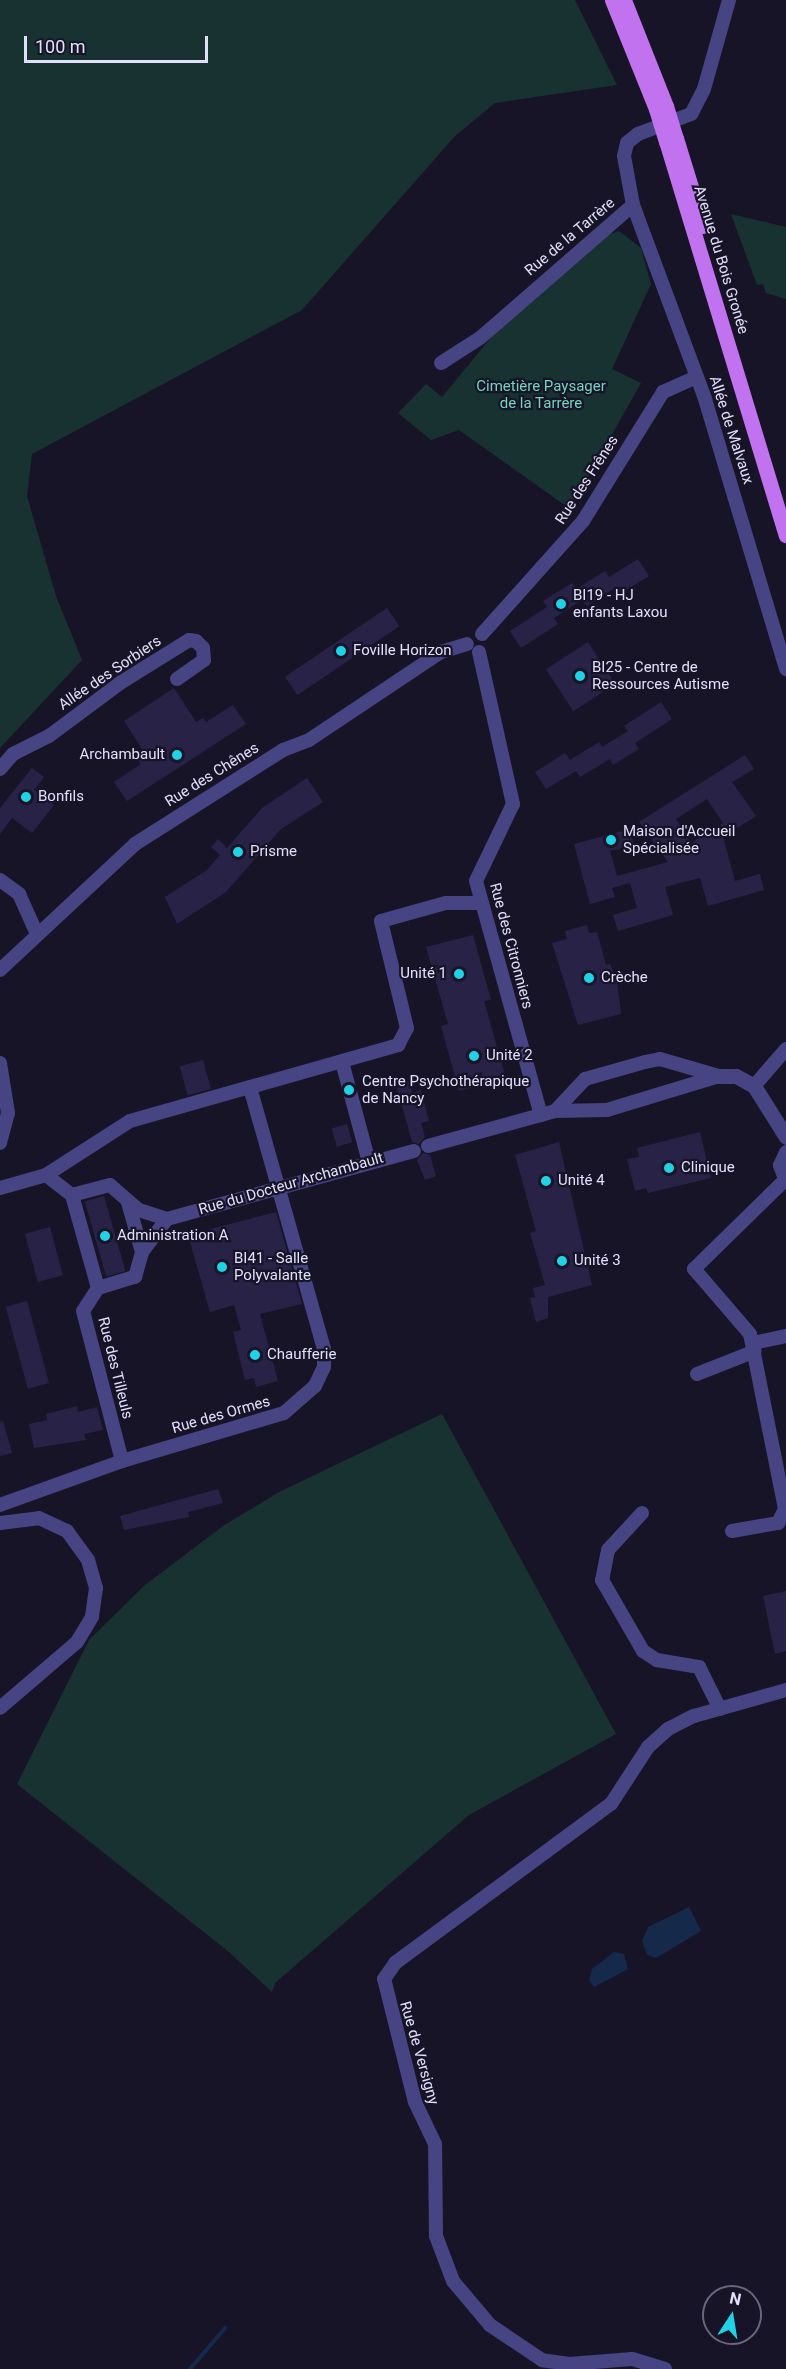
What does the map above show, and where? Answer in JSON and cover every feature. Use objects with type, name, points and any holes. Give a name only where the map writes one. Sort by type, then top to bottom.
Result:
[{"type":"main road","name":"Avenue du Bois Gronée","points":[[612,0],[661,108]]},
{"type":"main road","name":"Avenue du Bois Gronée","points":[[624,0],[661,108],[786,502]]},
{"type":"main road","name":"Avenue du Bois Gronée","points":[[671,139],[786,535]]},
{"type":"street","name":"Rue de la Tarrère","points":[[441,363],[480,338],[633,205],[625,162],[627,143],[638,134],[691,114],[704,89],[729,0]]},
{"type":"street","name":"Allée de Malvaux","points":[[633,205],[697,377],[786,669]]},
{"type":"street","name":"Rue des Frênes","points":[[466,644],[471,634],[482,634],[583,521],[663,392],[697,377]]},
{"type":"street","points":[[466,644],[479,652],[486,644],[482,634]]},
{"type":"street","name":"Allée des Sorbiers","points":[[0,770],[13,754],[49,736],[120,683],[189,640],[196,641],[203,648],[204,660],[177,679]]},
{"type":"street","name":"Rue des Chênes","points":[[0,970],[135,844],[283,750],[309,740],[441,652],[466,644]]},
{"type":"street","name":"Rue des Citronniers","points":[[479,652],[513,804],[478,873],[481,903],[541,1115]]},
{"type":"street","points":[[0,880],[19,894],[37,934]]},
{"type":"street","points":[[0,1188],[46,1175],[130,1120],[398,1045],[407,1032],[381,921],[446,903],[481,903]]},
{"type":"street","points":[[786,1049],[754,1086],[786,1137]]},
{"type":"street","name":"Rue du Docteur Archambault","points":[[555,1111],[585,1079],[660,1059],[719,1076],[736,1076],[754,1086]]},
{"type":"street","points":[[342,1062],[369,1162]]},
{"type":"street","points":[[0,1063],[4,1095],[0,1143]]},
{"type":"street","name":"Rue du Docteur Archambault","points":[[167,1219],[555,1111],[607,1110],[719,1076]]},
{"type":"street","name":"Rue des Ormes","points":[[0,1505],[122,1461],[284,1413],[315,1386],[324,1367],[324,1349],[250,1087]]},
{"type":"street","points":[[732,1532],[778,1523],[785,1509],[754,1347],[743,1323],[694,1269],[786,1180],[780,1165],[786,1152]]},
{"type":"street","points":[[46,1175],[72,1195],[98,1288],[135,1278],[142,1252],[167,1219],[129,1202],[110,1185],[72,1195]]},
{"type":"street","points":[[129,1202],[142,1252]]},
{"type":"street","name":"Rue des Tilleuls","points":[[98,1288],[83,1311],[122,1461]]},
{"type":"street","points":[[697,1374],[754,1347],[786,1336]]},
{"type":"street","points":[[642,1513],[608,1550],[602,1580],[643,1651],[657,1660],[699,1667],[720,1708]]},
{"type":"street","points":[[0,1523],[39,1518],[67,1531],[88,1560],[96,1588],[92,1617],[77,1642],[0,1708]]},
{"type":"street","name":"Rue de Versigny","points":[[665,2369],[633,2358],[569,2364],[542,2360],[490,2325],[466,2298],[447,2271],[438,2246],[437,2151],[420,2116],[383,1990],[386,1972],[395,1962],[611,1804],[658,1737],[680,1722],[720,1708],[786,1690]]},
{"type":"green space","points":[[0,0],[575,0],[617,85],[495,103],[455,136],[302,310],[32,454],[27,496],[56,596],[82,660],[0,748]]},
{"type":"green space","points":[[731,214],[786,227],[786,299],[766,293],[763,284],[757,285]]},
{"type":"green space","name":"Cimetière Paysager de la Tarrère","points":[[619,231],[641,248],[651,284],[612,369],[641,383],[570,509],[459,430],[431,440],[398,413],[426,384],[442,397],[493,335],[607,235]]},
{"type":"green space","points":[[442,1414],[616,1734],[469,1815],[275,1983],[272,1992],[229,1952],[17,1784],[89,1640],[145,1585],[223,1526],[279,1492]]},
{"type":"water","points":[[689,1907],[701,1931],[656,1958],[647,1955],[642,1941],[648,1927]]},
{"type":"water","points":[[614,1952],[624,1954],[628,1969],[594,1987],[589,1980],[592,1969]]},
{"type":"building","name":"BI19 - HJ enfants Laxou","points":[[638,559],[649,576],[620,594],[615,588],[587,606],[582,600],[554,618],[558,624],[521,648],[510,631],[547,607],[543,601],[572,583],[576,589],[605,571],[609,577]]},
{"type":"building","name":"Foville Horizon","points":[[387,608],[399,626],[297,695],[285,677]]},
{"type":"building","name":"BI25 - Centre de Ressources Autisme","points":[[588,642],[615,684],[573,711],[546,669]]},
{"type":"building","name":"Archambault","points":[[174,688],[196,722],[203,718],[206,722],[233,705],[246,724],[127,801],[114,782],[141,764],[138,760],[146,755],[124,721]]},
{"type":"building","points":[[661,702],[672,719],[635,743],[639,749],[613,765],[610,759],[580,777],[576,771],[546,789],[535,772],[565,753],[570,760],[599,742],[602,747],[628,731],[624,726]]},
{"type":"building","name":"Maison d'Accueil Spécialisée","points":[[745,755],[754,769],[732,782],[756,816],[723,837],[735,881],[760,874],[764,890],[708,906],[700,878],[665,887],[673,915],[618,931],[613,915],[637,908],[630,883],[612,888],[615,897],[590,904],[574,844],[630,829],[634,845],[610,851],[617,876],[668,862],[639,822]],"holes":[[[707,799],[723,823],[691,843],[676,819]]]},
{"type":"building","name":"Bonfils","points":[[32,768],[44,777],[34,790],[54,805],[32,833],[12,818],[0,834],[0,808]]},
{"type":"building","name":"Prisme","points":[[307,778],[323,802],[281,829],[226,892],[177,924],[165,897],[207,870],[220,855],[211,847],[218,839],[227,848],[262,808]]},
{"type":"building","name":"Crèche","points":[[587,925],[589,933],[597,932],[606,965],[610,964],[617,981],[621,1014],[578,1025],[552,943],[567,939],[565,931]]},
{"type":"building","points":[[473,935],[491,1000],[484,1001],[506,1079],[459,1091],[441,1026],[448,1024],[426,947]]},
{"type":"building","points":[[203,1060],[211,1089],[188,1095],[180,1066]]},
{"type":"building","points":[[409,1081],[412,1093],[421,1090],[429,1121],[421,1123],[425,1137],[419,1144],[412,1142],[396,1084]]},
{"type":"building","points":[[347,1124],[352,1142],[337,1147],[332,1128]]},
{"type":"building","name":"Clinique","points":[[700,1132],[711,1178],[648,1193],[646,1188],[635,1191],[627,1159],[639,1157],[637,1148]]},
{"type":"building","points":[[559,1142],[592,1285],[548,1297],[548,1318],[536,1322],[530,1298],[535,1297],[533,1288],[545,1285],[530,1233],[536,1231],[515,1155]]},
{"type":"building","points":[[423,1153],[430,1155],[436,1176],[425,1180],[417,1160]]},
{"type":"building","name":"Administration A","points":[[104,1196],[125,1271],[106,1276],[85,1202]]},
{"type":"building","points":[[276,1212],[302,1304],[260,1314],[278,1381],[256,1387],[254,1378],[245,1380],[233,1332],[241,1330],[234,1305],[210,1312],[188,1235]]},
{"type":"building","points":[[50,1227],[63,1275],[38,1282],[25,1234]]},
{"type":"building","points":[[27,1301],[49,1383],[28,1389],[6,1307]]},
{"type":"building","points":[[77,1406],[78,1412],[97,1407],[103,1430],[84,1434],[86,1440],[34,1448],[29,1424],[47,1420],[46,1414]]},
{"type":"building","points":[[3,1421],[12,1453],[0,1456],[0,1422]]},
{"type":"building","points":[[218,1489],[223,1503],[188,1512],[189,1517],[124,1530],[120,1516]]},
{"type":"building","points":[[786,1591],[786,1651],[775,1654],[763,1596]]},
{"type":"waterway","points":[[190,2369],[225,2328]]},
{"type":"place","name":"BI19 - HJ enfants Laxou","points":[[561,604]]},
{"type":"place","name":"Foville Horizon","points":[[341,651]]},
{"type":"place","name":"BI25 - Centre de Ressources Autisme","points":[[580,676]]},
{"type":"place","name":"Archambault","points":[[177,755]]},
{"type":"place","name":"Bonfils","points":[[26,797]]},
{"type":"place","name":"Maison d'Accueil Spécialisée","points":[[611,840]]},
{"type":"place","name":"Prisme","points":[[238,852]]},
{"type":"place","name":"Unité 1","points":[[459,974]]},
{"type":"place","name":"Crèche","points":[[589,978]]},
{"type":"place","name":"Unité 2","points":[[474,1056]]},
{"type":"place","name":"Centre Psychothérapique de Nancy","points":[[349,1090]]},
{"type":"place","name":"Clinique","points":[[669,1168]]},
{"type":"place","name":"Unité 4","points":[[546,1181]]},
{"type":"place","name":"Administration A","points":[[105,1236]]},
{"type":"place","name":"Unité 3","points":[[562,1261]]},
{"type":"place","name":"BI41 - Salle Polyvalante","points":[[222,1267]]},
{"type":"place","name":"Chaufferie","points":[[255,1355]]}]
